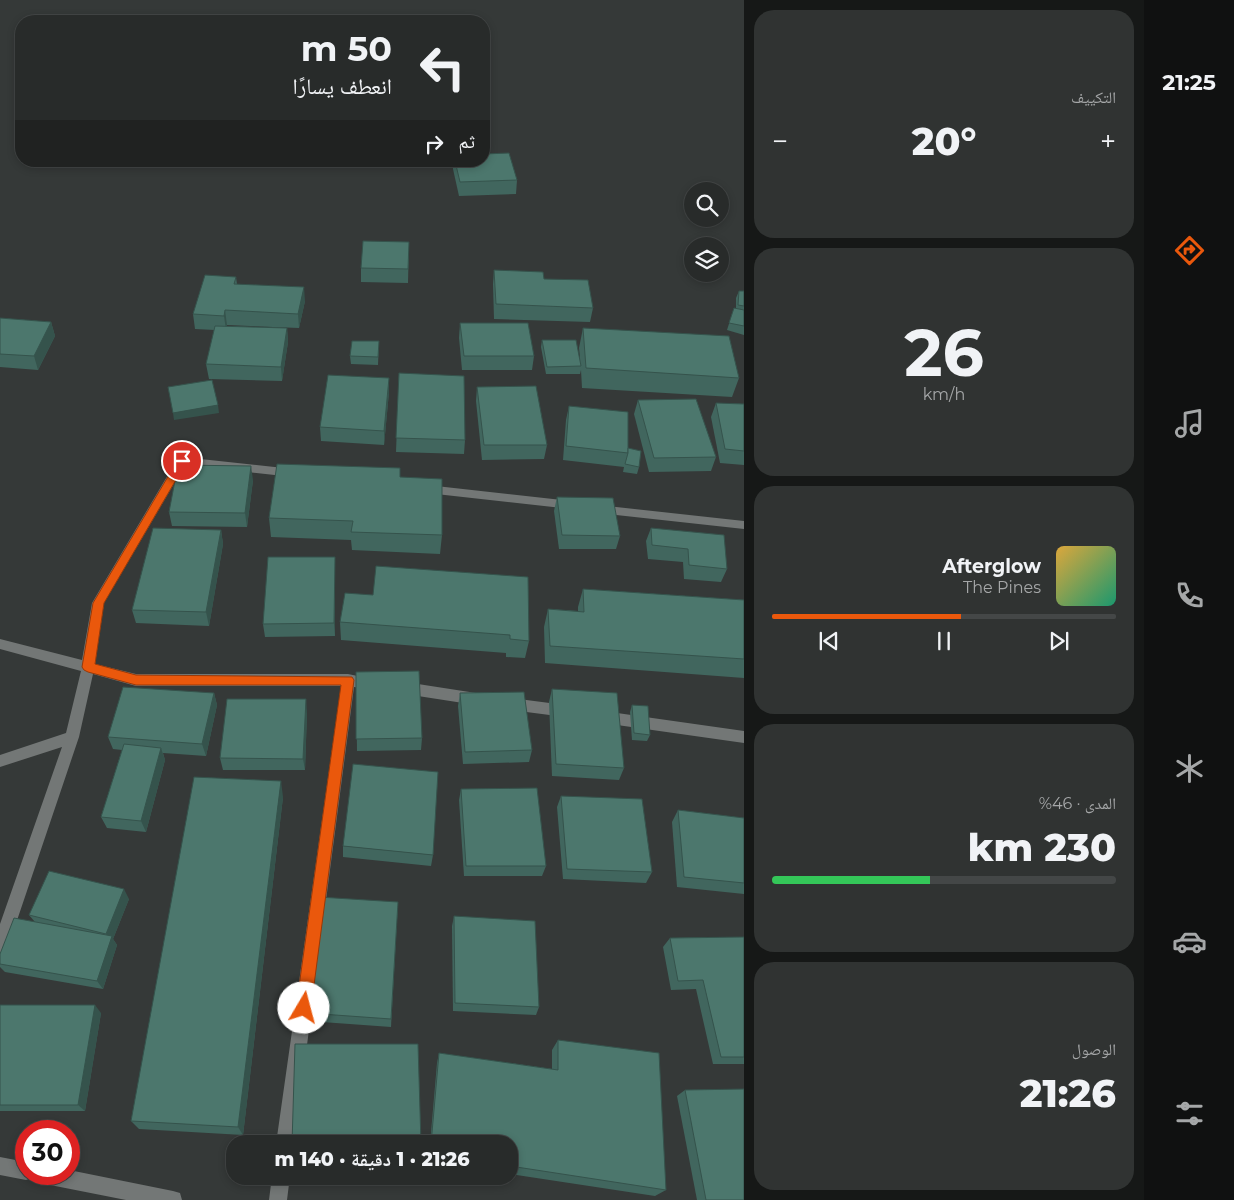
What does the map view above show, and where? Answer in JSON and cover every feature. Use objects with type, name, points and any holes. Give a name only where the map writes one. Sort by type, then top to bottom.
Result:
[{"type":"street","points":[[0,947],[72,737],[88,667],[98,603],[182,461],[301,474]]},
{"type":"street","points":[[419,488],[744,525]]},
{"type":"street","points":[[0,644],[136,680],[348,680],[744,737]]},
{"type":"street","points":[[286,1135],[348,680]]},
{"type":"street","points":[[0,761],[72,737]]},
{"type":"street","points":[[0,1166],[15,1169]]},
{"type":"street","points":[[80,1182],[173,1200]]},
{"type":"street","points":[[278,1200],[280,1185]]},
{"type":"building","points":[[509,153],[517,180],[460,182],[456,167],[490,167],[490,154]]},
{"type":"building","points":[[363,241],[409,242],[408,269],[361,268]]},
{"type":"building","points":[[494,270],[543,272],[544,279],[588,280],[593,308],[496,304]]},
{"type":"building","points":[[205,275],[236,277],[234,284],[304,287],[298,314],[225,310],[224,316],[193,314]]},
{"type":"building","points":[[739,291],[744,291],[744,306],[738,305]]},
{"type":"building","points":[[734,308],[744,310],[744,326],[729,323]]},
{"type":"building","points":[[0,318],[51,322],[34,356],[0,354]]},
{"type":"building","points":[[460,323],[528,323],[534,356],[464,356]]},
{"type":"building","points":[[215,326],[287,328],[281,367],[206,364]]},
{"type":"building","points":[[583,328],[729,336],[739,378],[586,368]]},
{"type":"building","points":[[542,340],[576,340],[581,366],[547,367]]},
{"type":"building","points":[[352,341],[379,341],[378,357],[350,356]]},
{"type":"building","points":[[399,373],[464,376],[465,440],[396,438]]},
{"type":"building","points":[[328,375],[389,378],[384,431],[320,427]]},
{"type":"building","points":[[212,380],[218,405],[173,413],[168,387]]},
{"type":"building","points":[[536,386],[547,445],[484,445],[477,387]]},
{"type":"building","points":[[696,399],[716,457],[654,458],[638,400]]},
{"type":"building","points":[[716,403],[744,404],[744,451],[725,449]]},
{"type":"building","points":[[569,406],[628,412],[628,453],[566,446]]},
{"type":"building","points":[[628,448],[641,451],[639,467],[625,464]]},
{"type":"building","points":[[277,464],[400,468],[400,477],[442,479],[442,535],[351,532],[353,521],[269,518]]},
{"type":"building","points":[[178,465],[251,466],[245,513],[169,512]]},
{"type":"building","points":[[557,497],[613,498],[620,536],[562,535]]},
{"type":"building","points":[[153,528],[221,530],[206,612],[132,610]]},
{"type":"building","points":[[651,528],[724,535],[727,569],[689,565],[688,549],[652,545]]},
{"type":"building","points":[[268,557],[335,557],[334,623],[263,624]]},
{"type":"building","points":[[376,566],[528,577],[529,641],[510,639],[510,635],[340,622],[345,593],[373,595]]},
{"type":"building","points":[[583,589],[744,600],[744,659],[550,646],[548,609],[584,612]]},
{"type":"building","points":[[419,671],[422,738],[356,739],[356,672]]},
{"type":"building","points":[[123,687],[214,693],[202,744],[108,737]]},
{"type":"building","points":[[552,689],[617,693],[624,768],[556,764]]},
{"type":"building","points":[[524,692],[532,750],[465,752],[460,693]]},
{"type":"building","points":[[227,699],[306,699],[303,759],[220,758]]},
{"type":"building","points":[[632,705],[648,706],[650,735],[634,733]]},
{"type":"building","points":[[124,744],[161,748],[141,821],[101,817]]},
{"type":"building","points":[[353,764],[438,772],[433,855],[343,846]]},
{"type":"building","points":[[194,777],[281,781],[238,1127],[131,1121]]},
{"type":"building","points":[[537,788],[546,866],[466,866],[461,789]]},
{"type":"building","points":[[561,796],[642,799],[652,872],[567,869]]},
{"type":"building","points":[[678,810],[744,818],[744,883],[684,877]]},
{"type":"building","points":[[49,871],[124,889],[106,934],[29,915]]},
{"type":"building","points":[[319,897],[398,902],[391,1019],[307,1013]]},
{"type":"building","points":[[454,916],[535,921],[539,1007],[455,1003]]},
{"type":"building","points":[[14,918],[112,936],[97,981],[0,964],[0,954]]},
{"type":"building","points":[[744,937],[744,1057],[721,1057],[703,980],[678,981],[670,938]]},
{"type":"building","points":[[0,1005],[95,1005],[78,1105],[0,1105]]},
{"type":"building","points":[[558,1040],[659,1053],[666,1190],[518,1167],[518,1135],[432,1135],[439,1053],[558,1070]]},
{"type":"building","points":[[295,1044],[418,1044],[421,1135],[292,1135]]},
{"type":"building","points":[[744,1089],[744,1200],[706,1200],[685,1090]]},
{"type":"route","points":[[182,461],[98,603],[88,667],[136,680],[348,680],[304,1008]]}]
